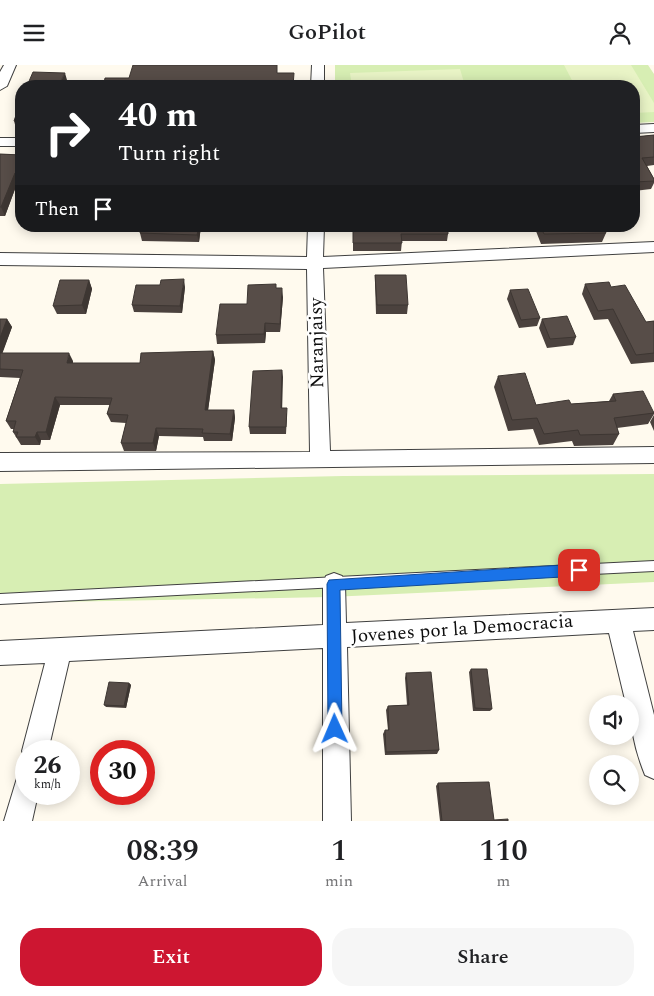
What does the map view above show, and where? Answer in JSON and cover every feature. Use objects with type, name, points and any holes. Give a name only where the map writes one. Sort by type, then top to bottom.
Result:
[{"type":"street","points":[[0,86],[10,65]]},
{"type":"street","points":[[318,65],[318,80]]},
{"type":"street","points":[[640,129],[654,128]]},
{"type":"street","points":[[0,142],[15,142]]},
{"type":"street","name":"Naranjaisy","points":[[316,232],[320,461]]},
{"type":"street","points":[[0,259],[315,263],[654,247]]},
{"type":"street","points":[[0,462],[320,461],[654,455]]},
{"type":"street","points":[[334,584],[337,821]]},
{"type":"street","name":"Jovenes por la Democracia","points":[[0,653],[654,619]]},
{"type":"street","points":[[618,620],[654,766]]},
{"type":"street","points":[[38,740],[60,650]]},
{"type":"street","points":[[18,821],[22,805]]},
{"type":"lane","points":[[0,599],[334,584],[654,566]]},
{"type":"green space","points":[[335,65],[648,65],[654,74],[654,122],[640,123],[640,80],[335,80]]},
{"type":"green space","points":[[564,65],[631,65],[654,103],[654,112],[640,113],[640,80],[572,80]]},
{"type":"green space","points":[[460,69],[463,80],[351,80],[350,73]]},
{"type":"green space","points":[[654,474],[654,582],[330,597],[0,603],[0,484],[343,476]]},
{"type":"building","points":[[133,65],[277,65],[277,73],[294,73],[293,80],[105,80],[105,78],[129,78]]},
{"type":"building","points":[[33,72],[65,73],[62,80],[30,80]]},
{"type":"building","points":[[654,135],[654,157],[642,158],[654,181],[640,182],[640,136]]},
{"type":"building","points":[[0,154],[15,155],[15,173],[0,207]]},
{"type":"building","points":[[140,232],[198,232],[197,235]]},
{"type":"building","points":[[353,232],[448,232],[448,234],[401,234],[402,243],[353,243]]},
{"type":"building","points":[[543,232],[606,233],[544,234]]},
{"type":"building","points":[[375,275],[406,275],[408,305],[377,305]]},
{"type":"building","points":[[184,279],[180,306],[132,305],[136,285],[160,285],[161,280]]},
{"type":"building","points":[[60,280],[89,280],[82,305],[53,306]]},
{"type":"building","points":[[609,282],[611,287],[625,285],[646,322],[654,321],[654,353],[636,355],[613,309],[598,311],[585,284]]},
{"type":"building","points":[[276,284],[276,288],[282,288],[280,324],[265,323],[264,334],[216,335],[220,304],[247,304],[248,285]]},
{"type":"building","points":[[528,289],[540,318],[521,320],[510,290]]},
{"type":"building","points":[[567,316],[576,337],[550,339],[542,319]]},
{"type":"building","points":[[0,319],[7,319],[0,338]]},
{"type":"building","points":[[213,351],[205,410],[234,410],[230,434],[202,433],[203,429],[156,428],[153,443],[121,443],[128,415],[107,414],[112,398],[55,397],[46,432],[37,432],[35,437],[16,437],[18,432],[13,432],[16,421],[6,421],[23,370],[0,369],[0,353],[69,353],[67,363],[140,363],[141,353]]},
{"type":"building","points":[[282,370],[281,408],[287,408],[286,427],[249,427],[253,371]]},
{"type":"building","points":[[525,373],[536,405],[569,400],[571,404],[616,401],[613,394],[643,391],[654,413],[614,418],[619,434],[580,435],[578,430],[544,434],[537,418],[512,420],[498,376]]},
{"type":"building","points":[[471,669],[487,669],[492,709],[475,708]]},
{"type":"building","points":[[431,672],[439,750],[386,752],[385,730],[389,730],[388,706],[409,705],[406,673]]},
{"type":"building","points":[[109,682],[129,683],[124,706],[104,705]]},
{"type":"building","points":[[489,782],[494,820],[508,819],[508,821],[442,821],[438,783]]},
{"type":"route","points":[[335,729],[334,584],[579,570]]}]
